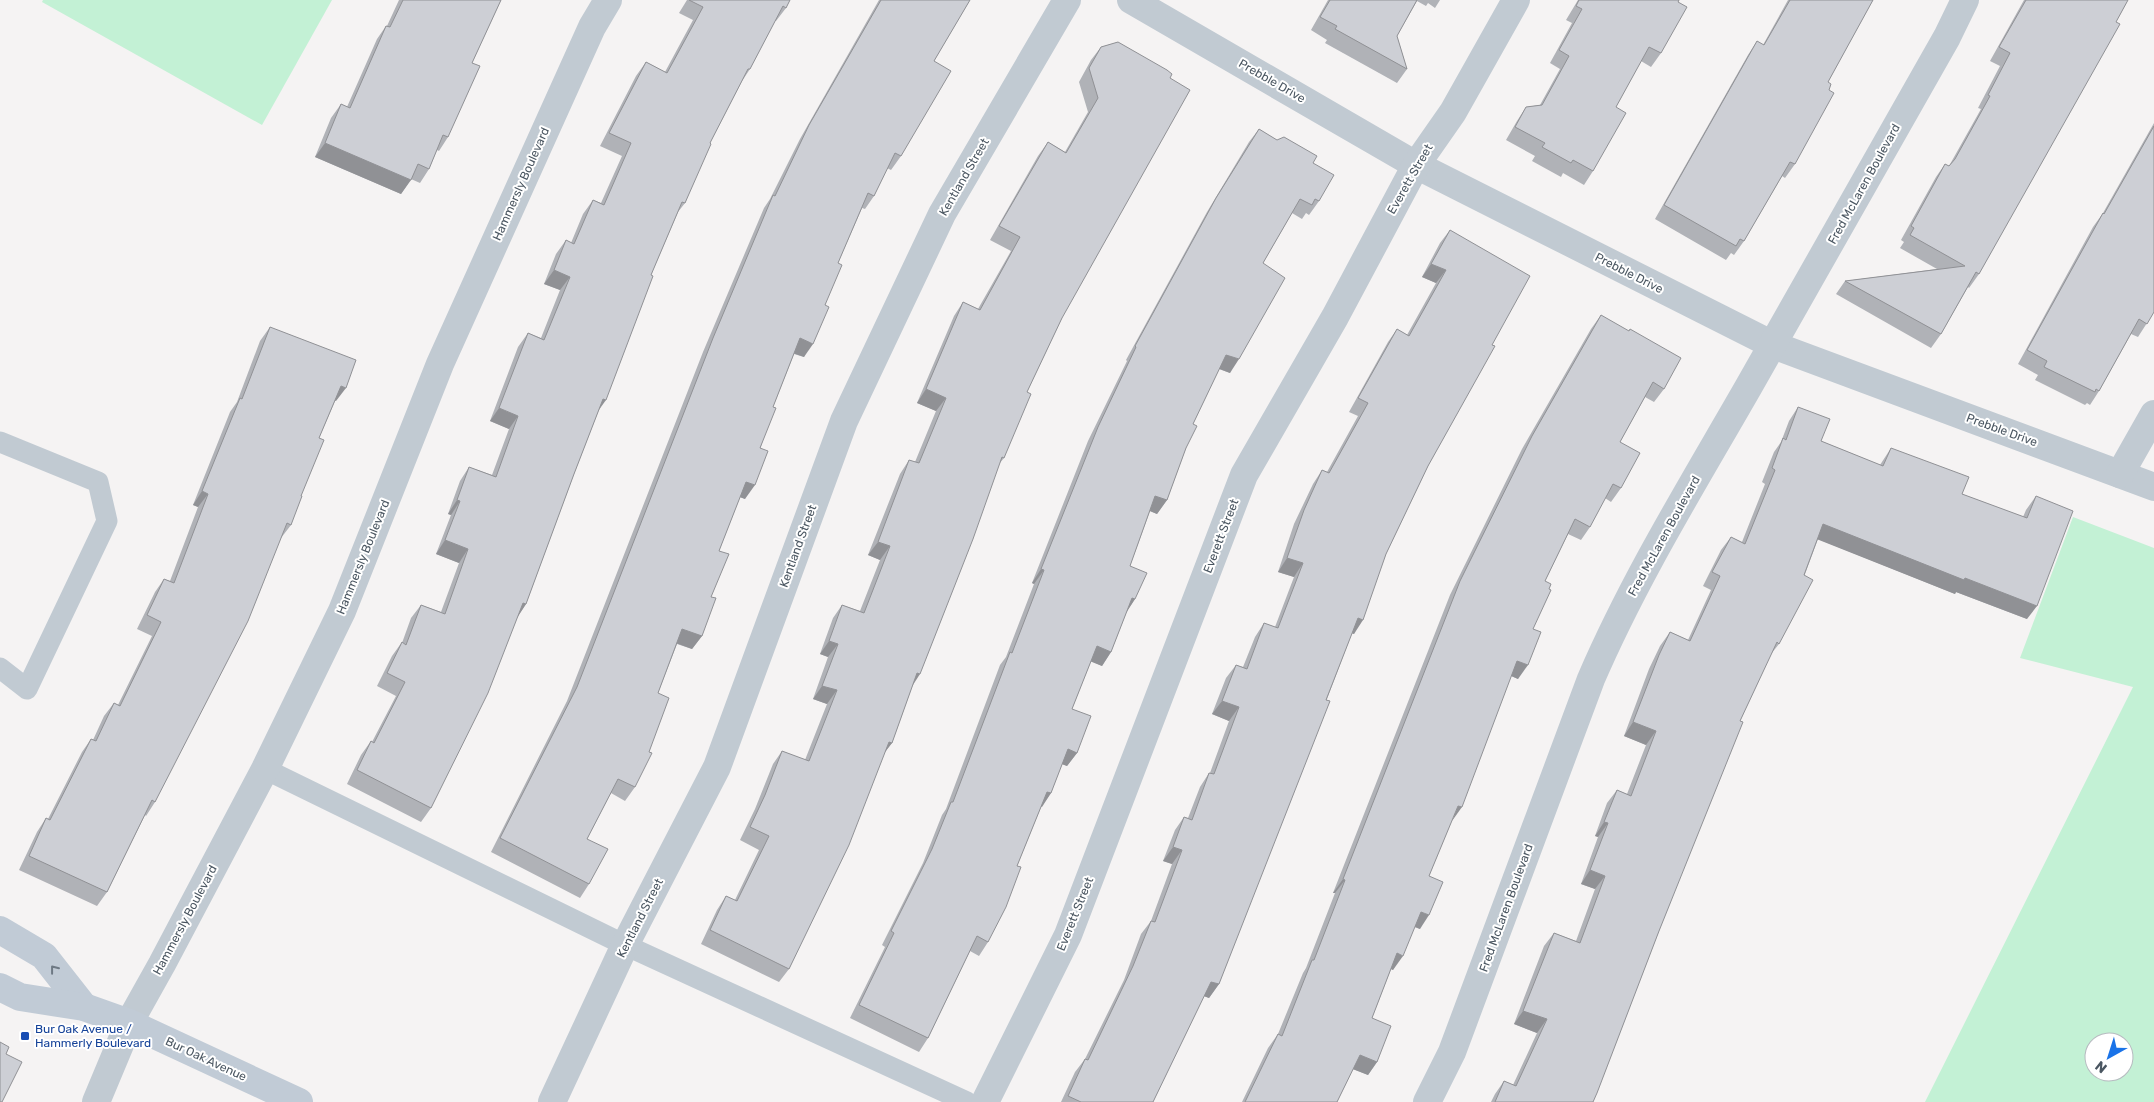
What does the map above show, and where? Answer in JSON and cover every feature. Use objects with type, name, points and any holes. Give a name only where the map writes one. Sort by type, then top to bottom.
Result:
[{"type":"street","name":"Hammersly Boulevard","points":[[96,1102],[129,1023],[266,769],[342,611],[440,364],[592,26],[608,0]]},
{"type":"street","name":"Kentland Street","points":[[552,1102],[625,946],[717,767],[844,420],[942,214],[1067,0]]},
{"type":"street","name":"Prebble Drive","points":[[1131,0],[1416,164],[1772,345],[2154,487]]},
{"type":"street","name":"Everett Street","points":[[985,1102],[1068,935],[1244,476],[1335,317],[1416,164],[1453,112],[1516,0]]},
{"type":"street","name":"Fred McLaren Boulevard","points":[[1427,1102],[1452,1052],[1591,679],[1610,636],[1644,568],[1772,345],[1965,0]]},
{"type":"street","points":[[2120,474],[2154,414]]},
{"type":"street","points":[[0,930],[44,956],[84,1007]]},
{"type":"street","name":"Bur Oak Avenue","points":[[0,987],[20,997],[84,1007],[129,1023],[299,1102]]},
{"type":"lane","points":[[0,442],[98,482],[107,521],[27,689],[0,668]]},
{"type":"lane","points":[[266,769],[625,946],[967,1102]]},
{"type":"green space","points":[[43,0],[332,0],[262,125],[42,2]]},
{"type":"green space","points":[[2073,517],[2154,548],[2154,1102],[1925,1102],[2133,687],[2020,658]]},
{"type":"building","points":[[403,0],[501,0],[472,63],[480,66],[448,137],[443,135],[429,169],[418,164],[411,180],[325,143],[341,104],[350,108],[386,26],[390,27]]},
{"type":"building","points":[[689,0],[790,0],[786,8],[783,6],[750,69],[748,69],[710,143],[685,203],[682,202],[651,275],[653,276],[606,400],[603,399],[526,604],[523,603],[488,693],[431,808],[357,770],[371,741],[374,743],[405,682],[387,673],[402,642],[406,645],[421,605],[445,614],[468,549],[445,540],[460,501],[457,500],[469,467],[496,477],[518,416],[499,408],[528,333],[544,340],[570,277],[554,270],[566,240],[574,244],[593,200],[604,205],[631,143],[609,133],[646,62],[667,73],[703,7]]},
{"type":"building","points":[[881,0],[970,0],[934,61],[951,71],[901,156],[895,153],[874,196],[868,193],[838,263],[842,265],[825,305],[829,307],[813,344],[800,338],[773,407],[776,408],[760,448],[768,451],[755,485],[746,482],[719,551],[729,554],[711,597],[716,598],[702,636],[682,629],[658,693],[669,698],[649,752],[652,753],[635,787],[618,779],[587,839],[608,849],[589,884],[500,838],[577,687],[713,338],[773,195],[775,196],[809,125]]},
{"type":"building","points":[[1330,0],[1417,0],[1397,36],[1407,69],[1335,29],[1337,26],[1320,17]]},
{"type":"building","points":[[1579,0],[1679,0],[1678,2],[1687,7],[1661,53],[1649,47],[1616,107],[1626,113],[1593,171],[1573,160],[1571,163],[1542,147],[1545,143],[1515,127],[1526,107],[1542,105],[1569,56],[1559,50],[1582,9],[1576,6]]},
{"type":"building","points":[[1790,0],[1873,0],[1828,82],[1831,84],[1829,90],[1834,93],[1795,164],[1790,162],[1744,241],[1740,239],[1736,246],[1664,205],[1757,41],[1764,45]]},
{"type":"building","points":[[2026,0],[2128,0],[2116,22],[2120,24],[1979,274],[1976,272],[1941,334],[1845,281],[1965,266],[1910,235],[1914,228],[1911,226],[1945,164],[1949,166],[1955,159],[1990,96],[1988,95],[2010,53],[1999,47]]},
{"type":"building","points":[[1118,42],[1167,70],[1172,74],[1170,78],[1190,90],[1062,318],[1027,392],[1031,394],[1004,458],[1002,457],[973,539],[920,674],[917,673],[892,743],[889,742],[849,845],[789,969],[710,930],[726,896],[737,901],[769,836],[750,827],[782,751],[809,761],[837,690],[822,686],[838,644],[829,641],[842,605],[864,613],[890,546],[878,542],[909,460],[919,463],[946,398],[926,389],[963,302],[980,310],[1020,237],[999,226],[1048,142],[1066,153],[1098,98],[1089,68],[1101,47]]},
{"type":"building","points":[[2154,126],[2154,312],[2147,324],[2139,319],[2099,391],[2096,389],[2095,392],[2044,367],[2047,361],[2027,350]]},
{"type":"building","points":[[1259,129],[1277,140],[1284,137],[1317,156],[1313,163],[1334,175],[1319,201],[1315,199],[1312,205],[1300,199],[1263,263],[1285,278],[1239,359],[1226,355],[1193,424],[1197,426],[1186,448],[1167,500],[1155,496],[1130,566],[1147,573],[1135,599],[1132,598],[1111,652],[1097,646],[1072,709],[1091,716],[1077,753],[1068,749],[1051,793],[1047,792],[1017,866],[1021,867],[1006,907],[988,942],[977,936],[928,1038],[859,1005],[894,933],[891,931],[932,849],[951,802],[953,802],[1010,652],[1012,653],[1044,570],[1041,569],[1098,427],[1135,346],[1216,198]]},
{"type":"building","points":[[1450,230],[1530,276],[1492,345],[1495,346],[1428,466],[1386,554],[1363,620],[1358,618],[1326,700],[1330,701],[1219,984],[1211,982],[1153,1102],[1081,1102],[1068,1096],[1085,1059],[1088,1060],[1133,966],[1151,921],[1155,922],[1182,850],[1173,847],[1184,817],[1192,820],[1209,773],[1214,774],[1239,707],[1222,701],[1236,665],[1247,669],[1264,623],[1278,628],[1303,563],[1287,558],[1304,510],[1322,470],[1329,473],[1368,403],[1358,398],[1397,329],[1409,336],[1446,270],[1431,264]]},
{"type":"building","points":[[1601,315],[1681,358],[1664,389],[1653,382],[1620,442],[1640,453],[1621,488],[1613,484],[1590,527],[1575,519],[1545,581],[1551,584],[1549,589],[1551,590],[1533,629],[1541,632],[1528,665],[1517,661],[1462,807],[1458,806],[1429,876],[1443,882],[1429,915],[1421,912],[1403,956],[1397,953],[1372,1018],[1391,1026],[1377,1062],[1360,1055],[1337,1102],[1245,1102],[1278,1034],[1282,1036],[1312,960],[1314,960],[1345,880],[1343,879],[1460,581],[1532,436]]},
{"type":"building","points":[[270,327],[356,360],[346,388],[341,386],[319,438],[324,440],[291,525],[287,523],[248,621],[155,802],[152,800],[107,892],[29,856],[46,818],[50,820],[91,739],[96,741],[114,703],[120,706],[161,622],[147,615],[164,579],[174,583],[208,494],[202,491],[240,398],[242,399]]},
{"type":"building","points":[[1798,407],[1830,419],[1821,441],[1883,466],[1891,448],[1969,477],[1962,494],[2027,518],[2036,496],[2073,511],[2037,606],[1965,578],[1964,580],[1823,524],[1804,575],[1813,580],[1779,644],[1777,642],[1740,721],[1743,722],[1593,1102],[1495,1102],[1504,1081],[1516,1086],[1547,1019],[1523,1011],[1554,933],[1580,943],[1605,876],[1590,870],[1608,823],[1604,822],[1617,790],[1631,796],[1656,731],[1633,722],[1659,655],[1670,632],[1690,641],[1720,576],[1712,572],[1731,537],[1745,544],[1775,470],[1772,468],[1783,438],[1786,440]]},
{"type":"building","points":[[0,1042],[9,1047],[6,1054],[22,1062],[2,1102],[0,1102]]},
{"type":"place","name":"Bur Oak Avenue / Hammerly Boulevard","points":[[25,1036]]}]
